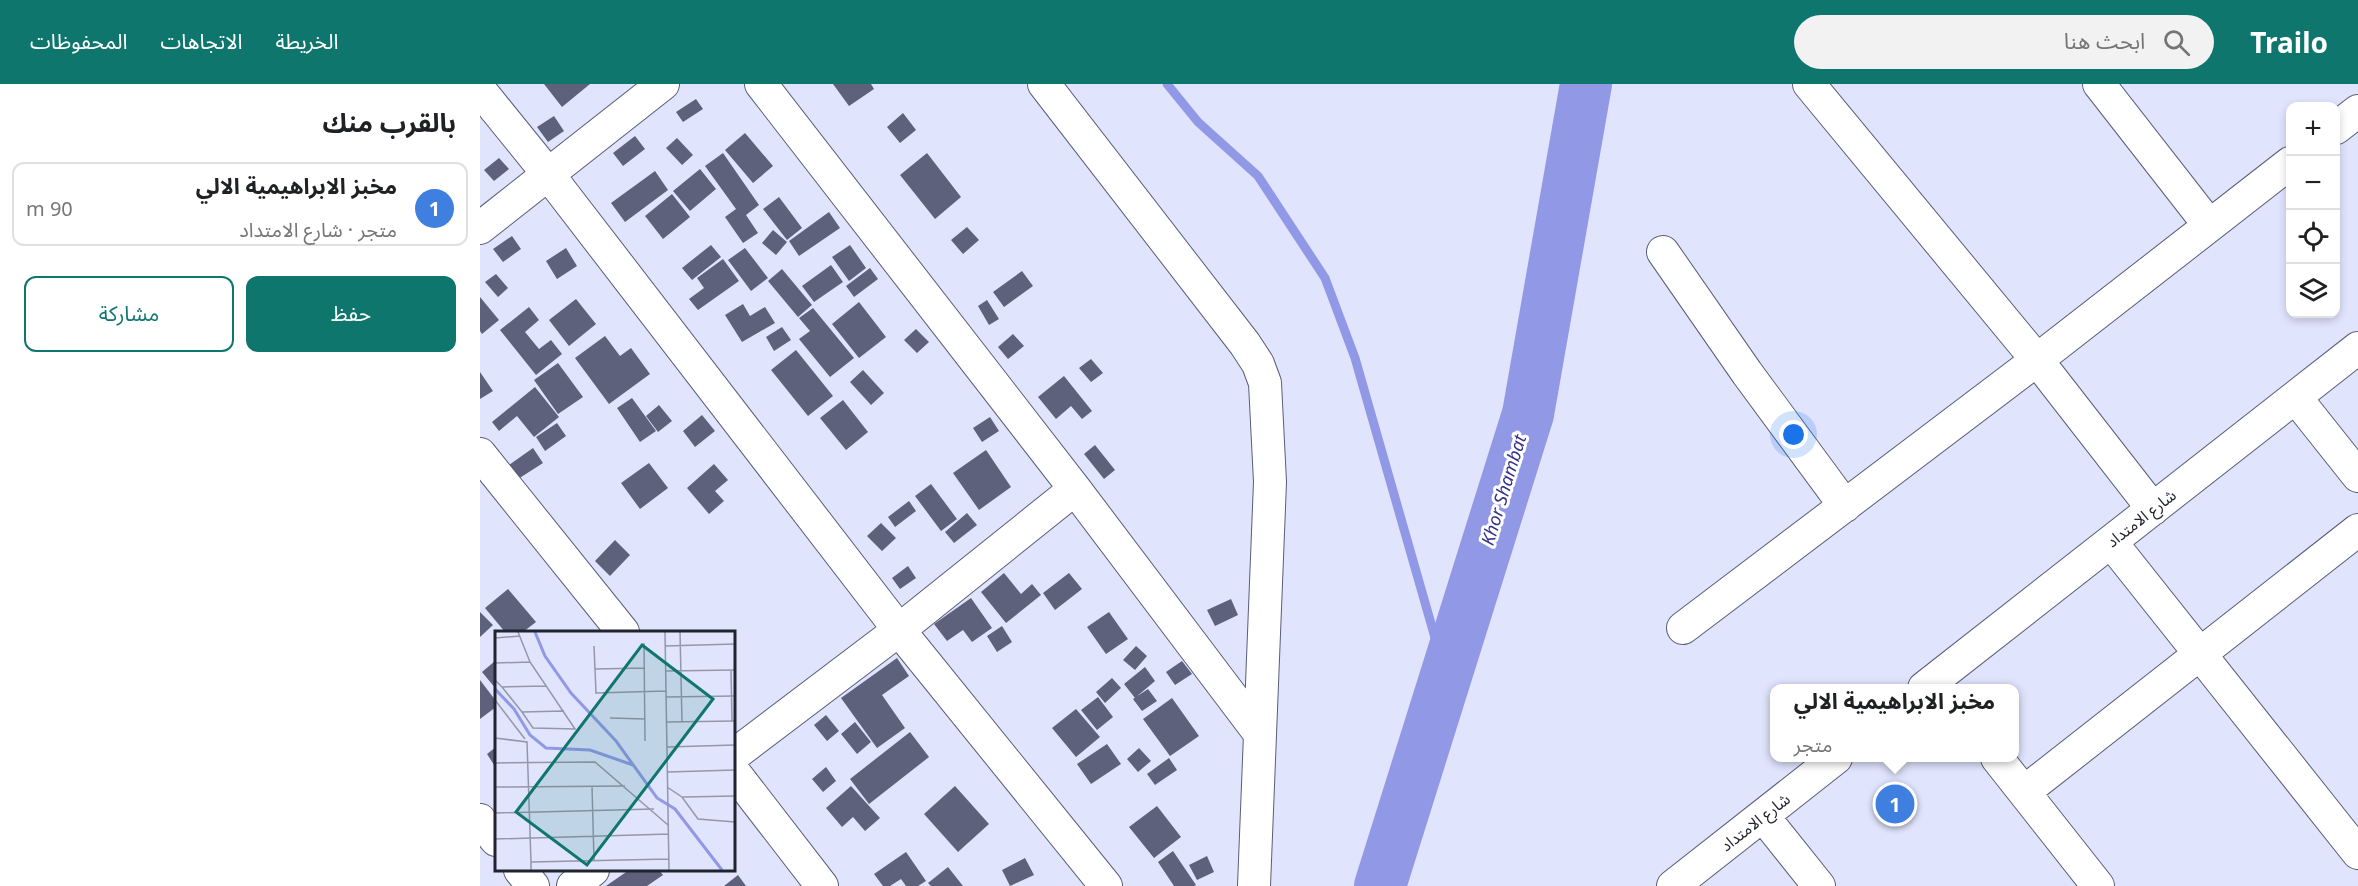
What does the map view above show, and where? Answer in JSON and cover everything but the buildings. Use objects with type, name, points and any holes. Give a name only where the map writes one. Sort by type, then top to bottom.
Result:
[{"type":"street","points":[[480,228],[663,84]]},
{"type":"street","points":[[761,84],[1075,489],[1260,734]]},
{"type":"street","points":[[1044,84],[1245,344],[1258,364],[1265,383],[1270,482],[1254,886]]},
{"type":"street","points":[[1809,84],[2037,360],[2153,508]]},
{"type":"street","points":[[2099,84],[2209,225]]},
{"type":"street","points":[[480,90],[548,174],[898,630],[1106,886]]},
{"type":"street","points":[[2340,125],[2358,111]]},
{"type":"street","points":[[1683,628],[2037,360],[2286,166]]},
{"type":"street","points":[[1663,252],[1747,373],[1845,506]]},
{"type":"street","name":"شارع الامتداد","points":[[1936,684],[2153,508],[2358,348]]},
{"type":"street","points":[[2296,398],[2358,476]]},
{"type":"street","points":[[480,454],[621,631]]},
{"type":"street","points":[[735,753],[898,630],[1075,489]]},
{"type":"street","points":[[2024,792],[2358,530]]},
{"type":"street","points":[[2111,542],[2358,853]]},
{"type":"street","name":"شارع الامتداد","points":[[1673,886],[1831,762]]},
{"type":"street","points":[[1999,762],[2098,886]]},
{"type":"street","points":[[735,773],[822,886]]},
{"type":"street","points":[[1763,816],[1819,886]]},
{"type":"street","points":[[480,820],[495,839]]},
{"type":"street","points":[[521,871],[533,886]]},
{"type":"street","points":[[573,886],[592,871]]},
{"type":"waterway","points":[[1167,84],[1198,122],[1258,176],[1325,278],[1355,358],[1446,676]]},
{"type":"waterway","name":"Khor Shambat","points":[[1380,886],[1528,414],[1586,84]]},
{"type":"place","name":"مخبز الابراهيمية الالي","points":[[1895,804]]}]
